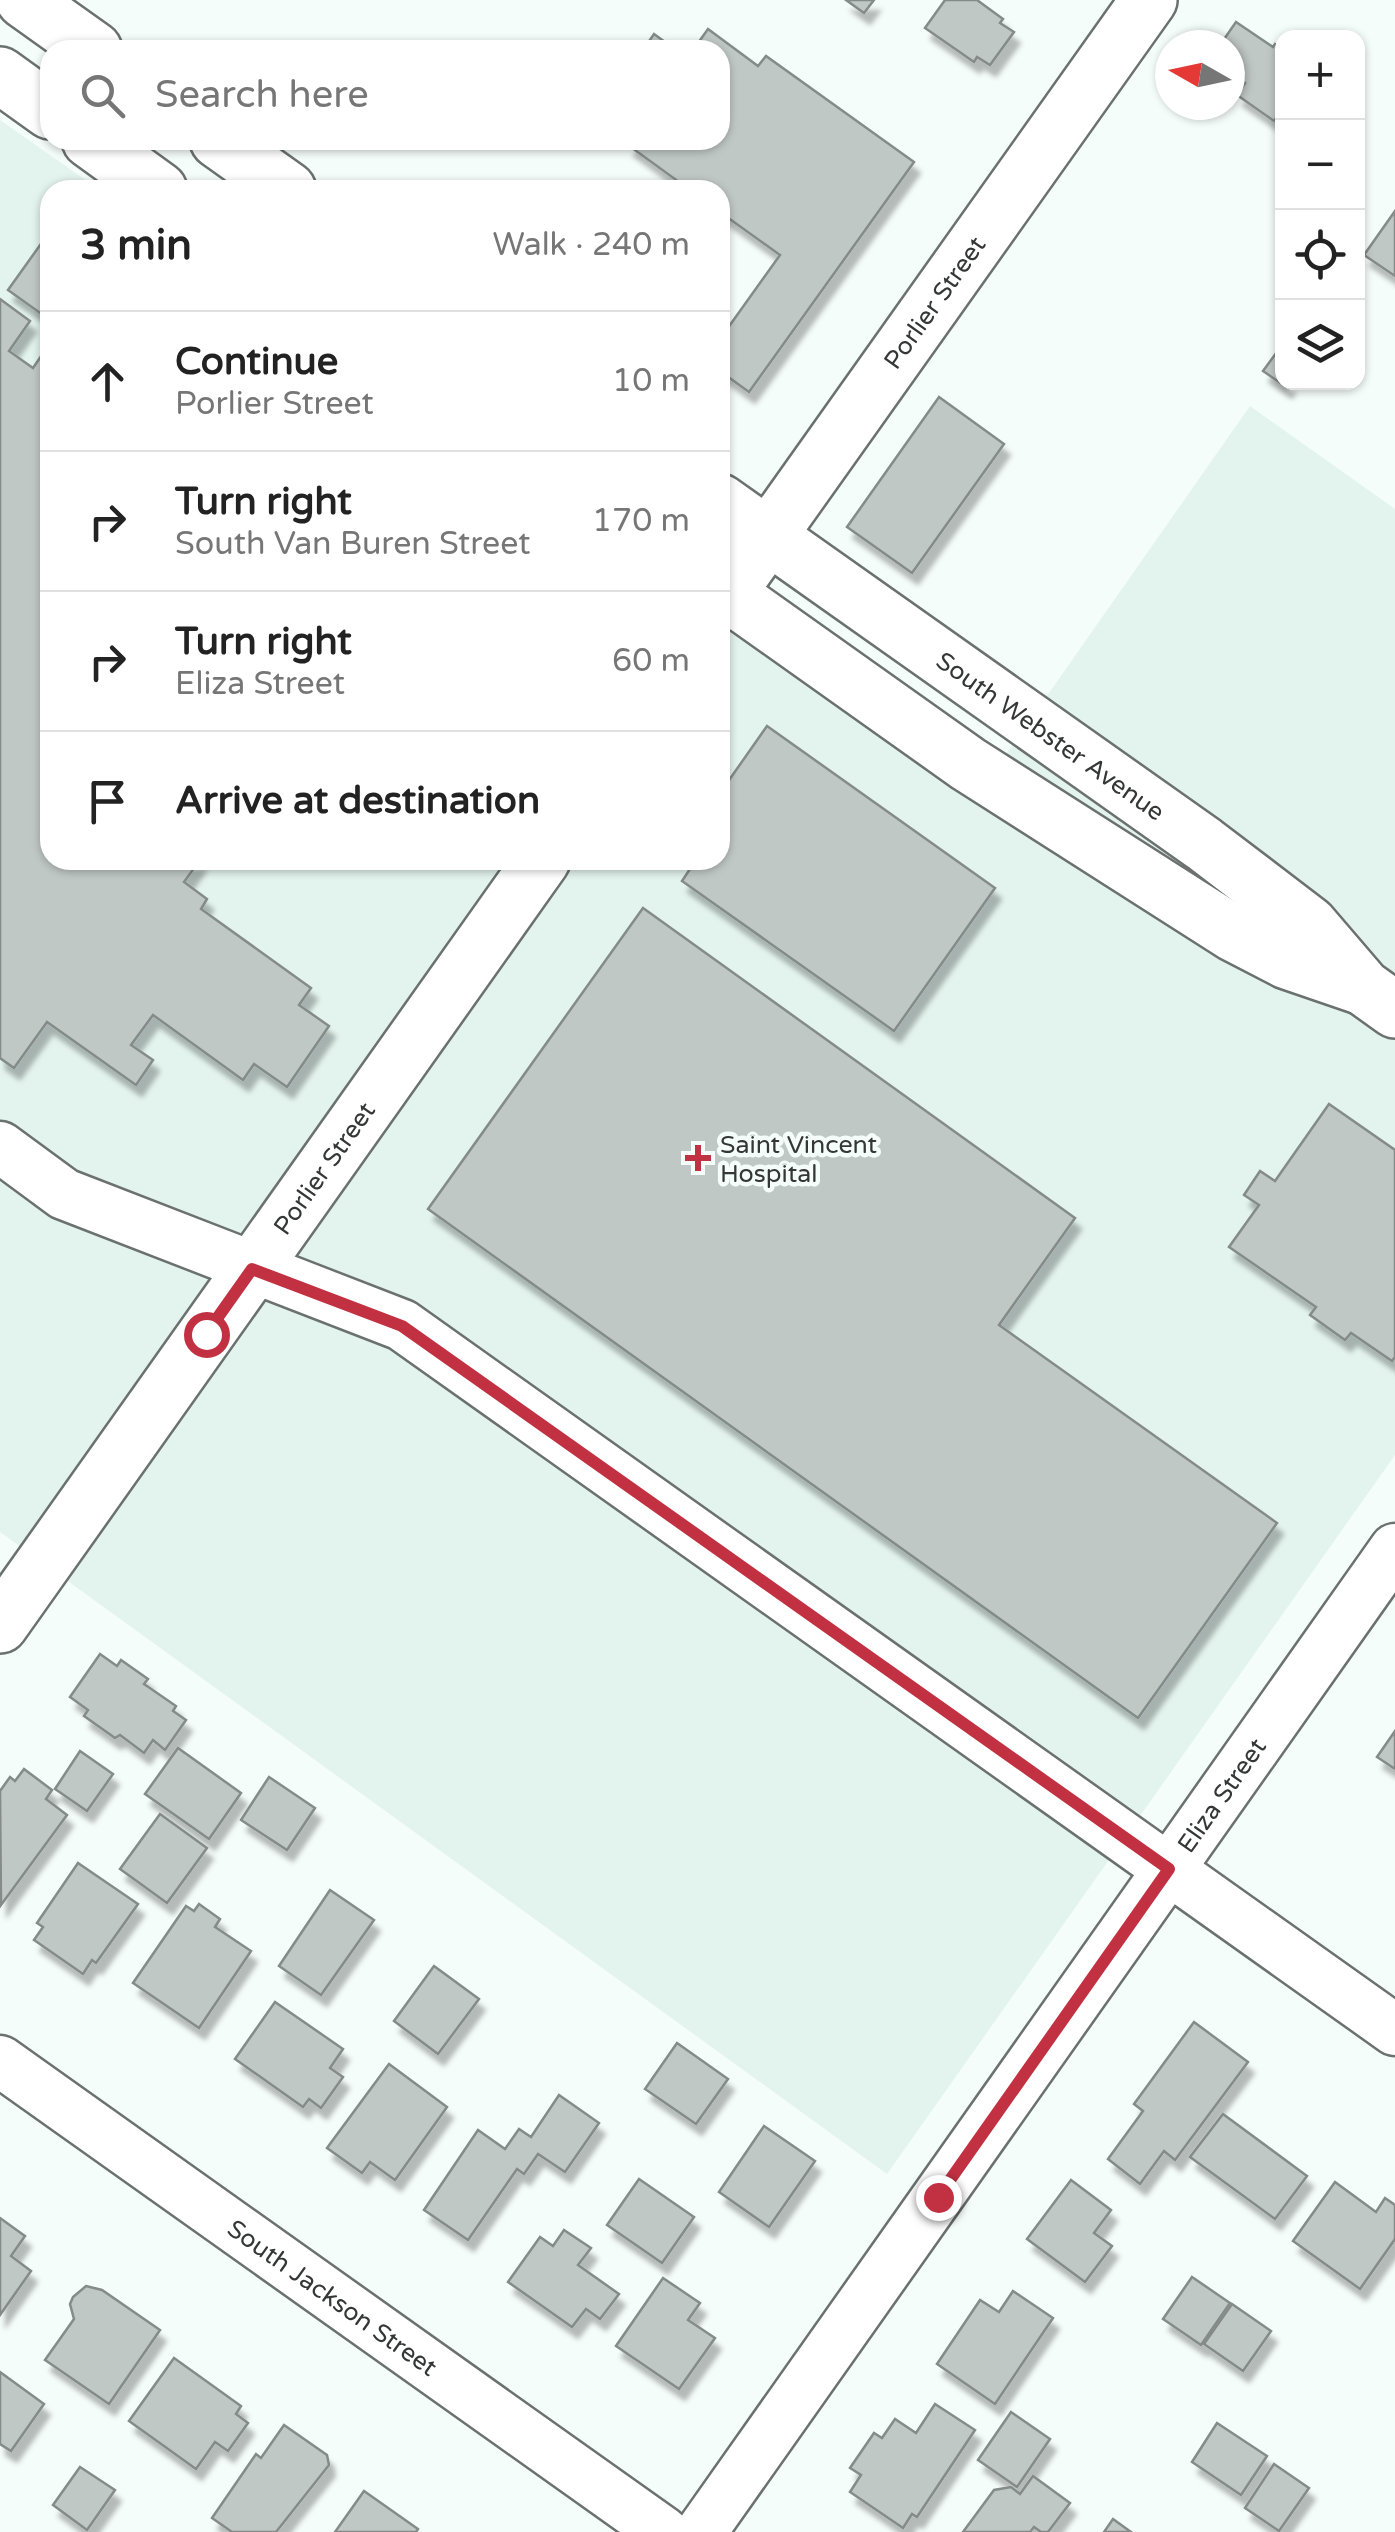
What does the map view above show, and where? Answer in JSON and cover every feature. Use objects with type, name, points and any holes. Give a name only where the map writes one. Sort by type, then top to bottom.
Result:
[{"type":"main road","points":[[24,0],[80,40]]},
{"type":"main road","name":"Porlier Street","points":[[730,585],[1148,0]]},
{"type":"main road","points":[[0,75],[40,104]]},
{"type":"main road","points":[[104,150],[145,180]]},
{"type":"main road","points":[[232,150],[274,180]]},
{"type":"main road","name":"South Webster Avenue","points":[[730,509],[1204,844],[1308,924],[1379,998]]},
{"type":"main road","name":"South Webster Avenue","points":[[730,600],[968,764],[1233,932],[1287,961],[1379,998]]},
{"type":"main road","name":"Porlier Street","points":[[0,1624],[535,870]]},
{"type":"street","points":[[0,1147],[64,1194],[402,1326],[1395,2030]]},
{"type":"street","name":"Eliza Street","points":[[701,2532],[1395,1549]]},
{"type":"street","name":"South Jackson Street","points":[[0,2061],[663,2532]]},
{"type":"shaded area","name":"Saint Vincent Hospital","points":[[0,120],[86,180],[40,180],[40,870],[730,870],[730,630],[974,800],[1250,406],[1395,509],[1395,1455],[887,2174],[0,1532]]},
{"type":"building","points":[[846,0],[874,0],[864,13]]},
{"type":"building","points":[[945,0],[977,0],[1014,32],[990,65],[977,57],[974,62],[925,28]]},
{"type":"building","points":[[1236,22],[1273,47],[1275,44],[1274,121],[1245,101],[1245,30],[1230,30]]},
{"type":"building","points":[[708,29],[723,40],[700,40]]},
{"type":"building","points":[[730,45],[758,66],[766,56],[914,162],[749,392],[730,378],[730,325],[780,255],[730,219],[730,180],[676,180],[635,150],[730,150]]},
{"type":"building","points":[[1395,211],[1395,276],[1365,254]]},
{"type":"building","points":[[40,245],[40,313],[8,290]]},
{"type":"building","points":[[0,299],[30,321],[9,351],[33,368],[40,358],[40,870],[193,870],[184,882],[207,899],[201,909],[311,988],[299,1005],[329,1026],[287,1087],[254,1064],[243,1080],[153,1015],[131,1045],[153,1060],[136,1085],[47,1022],[14,1068],[0,1058]]},
{"type":"building","points":[[1275,355],[1275,379],[1263,371]]},
{"type":"building","points":[[939,397],[1004,444],[912,573],[847,527]]},
{"type":"building","points":[[767,726],[995,888],[894,1031],[682,881],[689,870],[730,870],[730,779]]},
{"type":"building","points":[[643,908],[1075,1218],[999,1325],[1277,1523],[1138,1718],[428,1209]]},
{"type":"building","points":[[1329,1104],[1395,1150],[1392,1361],[1351,1333],[1345,1340],[1310,1315],[1316,1307],[1229,1247],[1259,1205],[1244,1195],[1260,1171],[1275,1181]]},
{"type":"building","points":[[100,1654],[117,1666],[121,1660],[148,1679],[144,1684],[176,1706],[173,1711],[186,1720],[165,1750],[153,1740],[144,1753],[120,1735],[115,1738],[84,1716],[88,1710],[70,1697]]},
{"type":"building","points":[[1395,1731],[1395,1769],[1377,1757]]},
{"type":"building","points":[[178,1748],[241,1793],[209,1839],[145,1794]]},
{"type":"building","points":[[80,1751],[113,1774],[87,1811],[55,1789]]},
{"type":"building","points":[[24,1769],[52,1790],[46,1799],[67,1815],[1,1905],[0,1791],[10,1777],[15,1781]]},
{"type":"building","points":[[269,1777],[315,1808],[287,1850],[241,1820]]},
{"type":"building","points":[[160,1814],[207,1848],[167,1903],[120,1869]]},
{"type":"building","points":[[78,1863],[138,1904],[96,1963],[92,1960],[83,1974],[34,1940],[43,1927],[37,1923]]},
{"type":"building","points":[[330,1890],[374,1920],[321,1995],[279,1966]]},
{"type":"building","points":[[199,1904],[220,1919],[215,1927],[251,1951],[199,2028],[133,1983],[186,1906],[194,1911]]},
{"type":"building","points":[[434,1966],[479,1999],[438,2054],[394,2021]]},
{"type":"building","points":[[275,2002],[343,2049],[330,2068],[343,2077],[321,2108],[309,2099],[303,2107],[235,2059]]},
{"type":"building","points":[[1194,2022],[1248,2062],[1175,2160],[1164,2151],[1140,2184],[1108,2159],[1143,2111],[1134,2104]]},
{"type":"building","points":[[677,2043],[728,2079],[696,2124],[645,2089]]},
{"type":"building","points":[[389,2064],[447,2107],[395,2180],[370,2162],[362,2173],[327,2148]]},
{"type":"building","points":[[559,2095],[599,2123],[565,2172],[538,2154],[524,2174],[517,2169],[468,2240],[424,2210],[478,2130],[505,2149],[519,2129],[531,2137]]},
{"type":"building","points":[[1223,2114],[1307,2176],[1275,2219],[1190,2157]]},
{"type":"building","points":[[764,2126],[815,2161],[769,2227],[719,2192]]},
{"type":"building","points":[[639,2179],[694,2217],[662,2263],[607,2225]]},
{"type":"building","points":[[1071,2180],[1111,2210],[1094,2233],[1112,2246],[1085,2282],[1027,2239]]},
{"type":"building","points":[[1335,2182],[1376,2212],[1385,2198],[1395,2205],[1395,2239],[1360,2289],[1293,2241]]},
{"type":"building","points":[[0,2218],[25,2236],[11,2256],[31,2271],[0,2315]]},
{"type":"building","points":[[564,2230],[591,2248],[578,2265],[619,2294],[600,2319],[586,2309],[572,2327],[508,2282],[540,2237],[553,2246]]},
{"type":"building","points":[[1192,2277],[1230,2303],[1201,2345],[1163,2319]]},
{"type":"building","points":[[663,2278],[700,2303],[688,2320],[715,2338],[679,2389],[616,2346]]},
{"type":"building","points":[[86,2286],[102,2290],[160,2330],[109,2404],[45,2360],[74,2319],[70,2304],[73,2297]]},
{"type":"building","points":[[1013,2291],[1053,2318],[995,2404],[937,2364],[980,2300],[999,2312]]},
{"type":"building","points":[[1232,2304],[1271,2331],[1243,2371],[1204,2344]]},
{"type":"building","points":[[174,2358],[241,2406],[236,2414],[248,2423],[228,2451],[215,2442],[196,2469],[129,2421]]},
{"type":"building","points":[[0,2372],[44,2404],[11,2451],[0,2444]]},
{"type":"building","points":[[935,2404],[975,2430],[917,2517],[912,2514],[903,2528],[850,2492],[861,2475],[850,2468],[874,2433],[882,2438],[895,2419],[916,2433]]},
{"type":"building","points":[[1011,2412],[1050,2439],[1017,2487],[978,2460]]},
{"type":"building","points":[[1217,2423],[1267,2456],[1241,2495],[1192,2462]]},
{"type":"building","points":[[284,2425],[327,2455],[329,2465],[276,2532],[232,2532],[212,2518],[256,2454],[261,2458]]},
{"type":"building","points":[[1274,2464],[1309,2488],[1279,2531],[1245,2508]]},
{"type":"building","points":[[80,2467],[115,2490],[87,2530],[53,2505]]},
{"type":"building","points":[[1033,2476],[1070,2503],[1048,2532],[1034,2527],[1030,2532],[963,2532],[994,2490],[1011,2487],[1020,2494]]},
{"type":"building","points":[[364,2491],[418,2529],[416,2532],[335,2532]]},
{"type":"building","points":[[1113,2519],[1131,2532],[1104,2532]]},
{"type":"place","name":"Saint Vincent Hospital","points":[[698,1158]]},
{"type":"route","points":[[206,1334],[252,1269],[402,1326],[1169,1869],[938,2197]]}]
